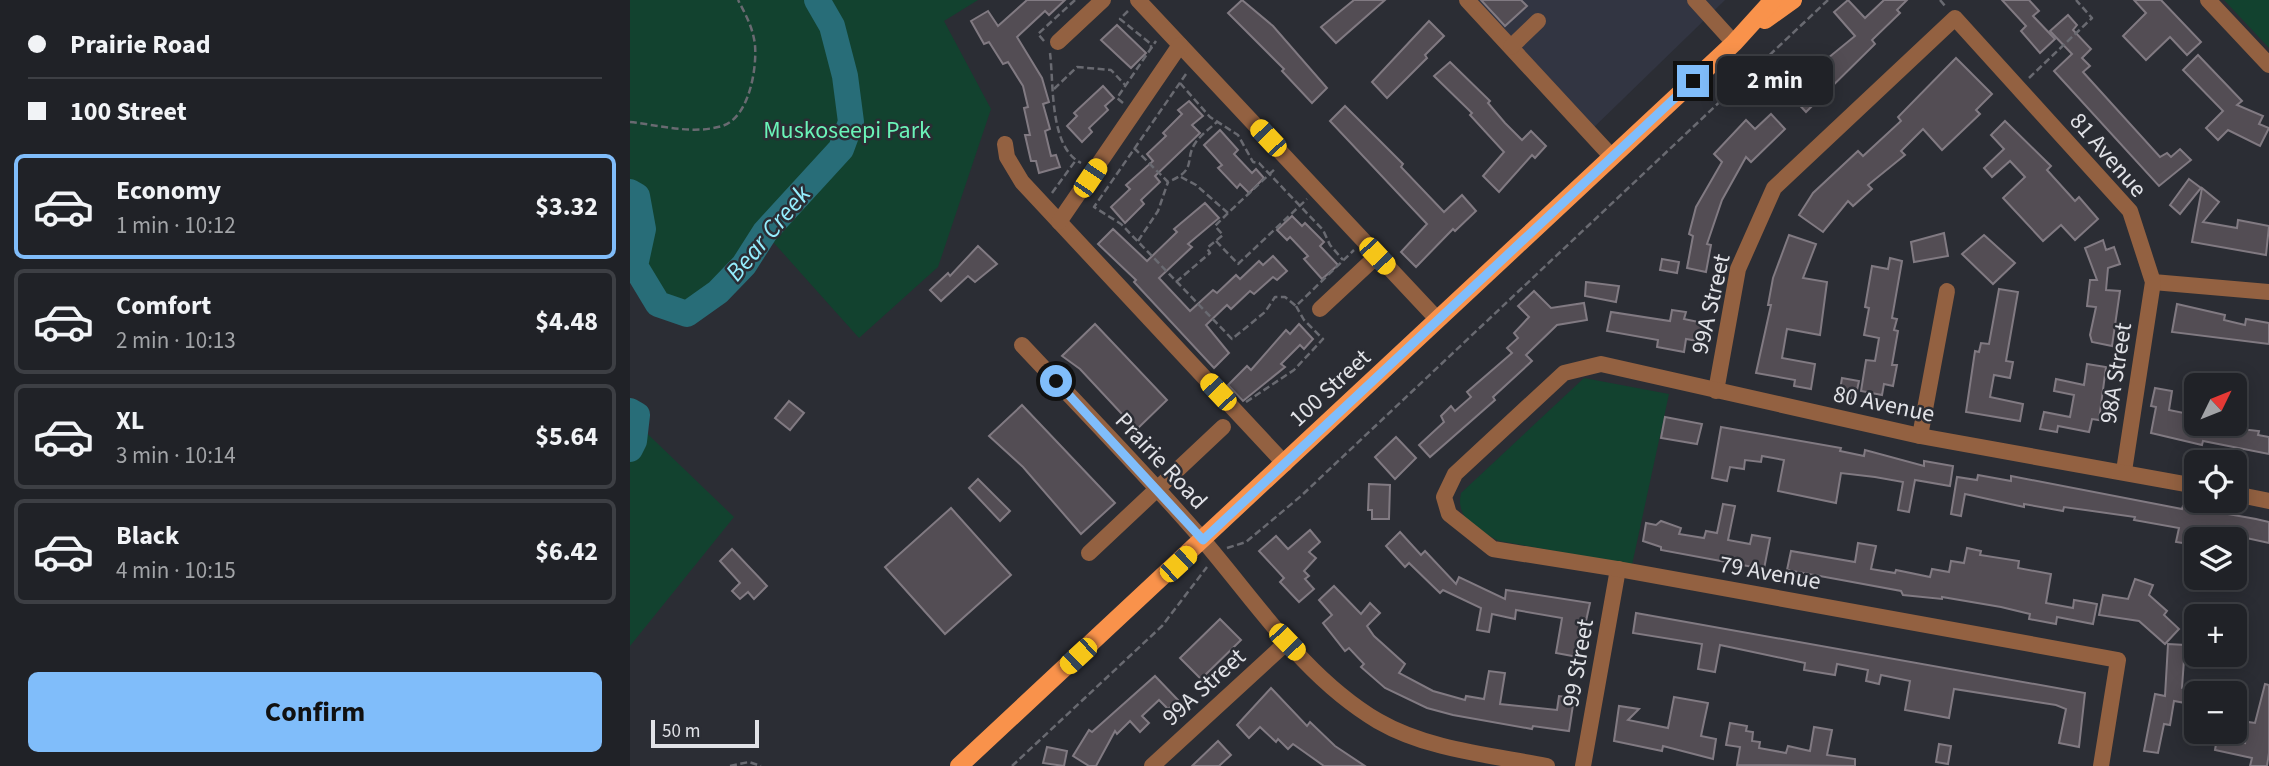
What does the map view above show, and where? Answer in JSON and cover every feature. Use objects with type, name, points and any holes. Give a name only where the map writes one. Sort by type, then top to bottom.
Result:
[{"type":"main road","name":"100 Street","points":[[958,766],[1734,43],[1773,0]]},
{"type":"main road","name":"100 Street","points":[[1734,43],[1793,0]]},
{"type":"street","points":[[1058,42],[1103,0]]},
{"type":"street","points":[[1139,0],[1438,320]]},
{"type":"street","points":[[1467,0],[1612,157]]},
{"type":"street","points":[[1695,0],[1734,43]]},
{"type":"street","points":[[2208,0],[2269,65]]},
{"type":"street","name":"81 Avenue","points":[[1955,18],[2130,211],[2154,282]]},
{"type":"street","name":"99A Street","points":[[1716,391],[1738,269],[1774,188],[1955,18]]},
{"type":"street","points":[[1511,47],[1538,21]]},
{"type":"street","points":[[1059,222],[1180,45]]},
{"type":"street","points":[[1004,144],[1012,168],[1059,222],[1285,464]]},
{"type":"street","points":[[1320,309],[1377,256]]},
{"type":"street","points":[[2154,282],[2269,292]]},
{"type":"street","name":"98A Street","points":[[2124,471],[2154,282]]},
{"type":"street","points":[[1920,436],[1947,290]]},
{"type":"street","name":"Prairie Road","points":[[1022,345],[1203,540],[1287,642],[1340,696],[1381,722],[1431,743],[1547,766]]},
{"type":"street","name":"80 Avenue","points":[[1447,491],[1455,474],[1564,373],[1601,364],[1920,436],[2184,484]]},
{"type":"street","points":[[1089,553],[1223,427]]},
{"type":"street","name":"79 Avenue","points":[[1447,491],[1444,497],[1449,514],[1493,549],[1618,569],[2118,660],[2101,766]]},
{"type":"street","points":[[2247,496],[2269,501]]},
{"type":"street","name":"99 Street","points":[[1583,766],[1618,569]]},
{"type":"street","name":"99A Street","points":[[1152,766],[1287,642]]},
{"type":"path","points":[[630,122],[662,129],[723,126],[732,119],[743,106],[755,63],[750,23],[738,0]]},
{"type":"path","points":[[1075,0],[1038,34],[1049,47],[1054,89],[1052,106],[1063,143],[1076,160],[1086,165]]},
{"type":"path","points":[[1126,106],[1117,98],[1151,49],[1151,44],[1120,19],[1139,0]]},
{"type":"path","points":[[1012,766],[1162,625],[1216,557],[1229,546],[1246,542],[1301,496],[1828,0]]},
{"type":"path","points":[[2018,88],[2092,18],[2076,0]]},
{"type":"path","points":[[1054,89],[1077,67],[1111,70],[1126,86]]},
{"type":"path","points":[[1236,411],[1260,390],[1294,370],[1323,339],[1304,320],[1296,306],[1285,297],[1275,297],[1265,312],[1232,340],[1121,225],[1094,207],[1180,83],[1217,121],[1238,135],[1253,162],[1269,174],[1323,230],[1330,245],[1343,260]]},
{"type":"path","points":[[1138,242],[1158,211],[1168,182],[1181,177],[1190,165],[1194,144],[1217,121]]},
{"type":"path","points":[[1134,148],[1168,182]]},
{"type":"path","points":[[1176,282],[1210,253],[1207,248],[1223,235],[1215,226],[1286,158]]},
{"type":"path","points":[[1052,193],[1076,160]]},
{"type":"path","points":[[1181,177],[1196,185],[1228,213]]},
{"type":"path","points":[[1216,241],[1238,264],[1317,191]]},
{"type":"path","points":[[1296,306],[1363,240]]},
{"type":"path","points":[[730,766],[749,762],[761,766]]},
{"type":"shaded area","points":[[1467,0],[1725,0],[1589,132]]},
{"type":"green space","name":"Muskoseepi Park","points":[[630,0],[978,0],[944,21],[991,109],[938,267],[859,338],[765,233],[730,277],[687,314],[658,304],[635,266],[643,229],[637,196],[630,192]]},
{"type":"green space","points":[[2224,0],[2269,0],[2269,48]]},
{"type":"green space","points":[[1584,378],[1669,394],[1632,565],[1499,541],[1476,528],[1461,510],[1461,493]]},
{"type":"green space","points":[[630,417],[734,517],[630,646]]},
{"type":"building","points":[[1027,0],[1065,0],[1049,15],[1045,11],[1017,37],[1042,78],[1049,102],[1043,104],[1050,129],[1045,131],[1051,156],[1056,155],[1060,167],[1039,173],[1036,161],[1031,161],[1025,135],[1030,135],[1024,108],[1028,107],[1023,86],[1008,62],[1003,64],[989,42],[984,44],[971,21],[988,11],[998,26]]},
{"type":"building","points":[[1242,0],[1273,26],[1327,88],[1312,103],[1282,71],[1284,69],[1228,13]]},
{"type":"building","points":[[1354,0],[1385,0],[1336,43],[1321,27]]},
{"type":"building","points":[[1481,0],[1521,0],[1527,6],[1505,26]]},
{"type":"building","points":[[1848,0],[1865,18],[1884,0],[1907,0],[1897,10],[1900,13],[1872,40],[1875,44],[1806,112],[1793,98],[1816,76],[1811,72],[1855,36],[1834,12]]},
{"type":"building","points":[[2002,0],[2029,0],[2039,11],[2033,16],[2055,39],[2040,53],[2021,31],[2026,26]]},
{"type":"building","points":[[2134,0],[2161,0],[2201,42],[2187,55],[2170,37],[2146,60],[2123,36],[2146,13]]},
{"type":"building","points":[[2068,15],[2077,25],[2073,30],[2091,49],[2082,58],[2090,66],[2083,72],[2160,157],[2167,153],[2171,157],[2180,149],[2191,160],[2159,186],[2054,71],[2072,54],[2050,31]]},
{"type":"building","points":[[1429,21],[1444,36],[1425,55],[1427,58],[1387,98],[1372,82]]},
{"type":"building","points":[[1117,25],[1146,53],[1131,68],[1101,40]]},
{"type":"building","points":[[2198,55],[2242,101],[2237,105],[2263,116],[2259,124],[2269,128],[2260,146],[2228,130],[2218,140],[2206,128],[2223,111],[2183,70]]},
{"type":"building","points":[[1956,58],[1992,94],[1976,110],[1980,114],[1942,150],[1923,129],[1901,151],[1905,155],[1868,185],[1872,189],[1853,206],[1848,201],[1823,232],[1799,215],[1813,193],[1858,151],[1863,156],[1901,121],[1898,117]]},
{"type":"building","points":[[1450,62],[1490,101],[1488,103],[1522,140],[1531,131],[1546,146],[1535,158],[1532,155],[1499,192],[1483,176],[1504,152],[1470,115],[1472,113],[1434,76]]},
{"type":"building","points":[[1777,67],[1787,77],[1776,87],[1767,76]]},
{"type":"building","points":[[1103,86],[1114,98],[1105,106],[1108,110],[1089,128],[1092,132],[1082,142],[1067,126],[1077,116],[1074,113]]},
{"type":"building","points":[[1189,101],[1203,116],[1192,125],[1200,133],[1155,176],[1160,182],[1141,200],[1144,204],[1125,223],[1111,207],[1130,189],[1126,185],[1153,161],[1147,154],[1166,136],[1163,133],[1182,114],[1178,110]]},
{"type":"building","points":[[1345,106],[1403,164],[1401,167],[1444,212],[1462,195],[1476,211],[1455,231],[1453,229],[1416,267],[1401,252],[1427,224],[1330,121]]},
{"type":"building","points":[[1771,114],[1785,129],[1751,162],[1746,157],[1722,200],[1707,244],[1711,245],[1706,272],[1687,268],[1693,236],[1689,234],[1696,207],[1722,162],[1714,154],[1746,120],[1755,129]]},
{"type":"building","points":[[2005,121],[2051,166],[2047,170],[2075,201],[2079,197],[2098,219],[2075,240],[2061,225],[2043,241],[2003,198],[2025,177],[2010,161],[1992,177],[1984,168],[2004,149],[1991,135]]},
{"type":"building","points":[[1220,130],[1238,150],[1234,154],[1252,173],[1256,169],[1264,178],[1249,193],[1240,184],[1237,188],[1218,168],[1222,165],[1204,145]]},
{"type":"building","points":[[2189,179],[2201,188],[2180,214],[2170,205]]},
{"type":"building","points":[[2202,188],[2219,202],[2203,222],[2237,228],[2238,220],[2269,226],[2266,255],[2192,242]]},
{"type":"building","points":[[1205,203],[1219,218],[1188,244],[1192,247],[1159,278],[1190,311],[1213,290],[1217,293],[1236,275],[1240,279],[1259,261],[1263,265],[1273,256],[1287,271],[1277,280],[1273,277],[1254,294],[1250,291],[1231,309],[1227,305],[1206,325],[1229,353],[1214,368],[1134,282],[1136,280],[1098,244],[1113,229],[1147,261],[1177,232],[1174,229]]},
{"type":"building","points":[[1292,216],[1302,226],[1305,223],[1324,242],[1320,246],[1338,265],[1322,279],[1304,259],[1308,256],[1290,237],[1287,240],[1277,230]]},
{"type":"building","points":[[1944,233],[1948,256],[1914,262],[1911,242]]},
{"type":"building","points":[[1789,235],[1816,244],[1803,278],[1827,282],[1820,335],[1787,329],[1782,358],[1815,364],[1811,389],[1794,386],[1795,380],[1756,373],[1771,305],[1768,305],[1773,278]]},
{"type":"building","points":[[1984,235],[2015,263],[1993,284],[1962,254]]},
{"type":"building","points":[[2103,240],[2106,250],[2114,247],[2120,264],[2108,268],[2106,290],[2120,291],[2112,346],[2092,342],[2090,335],[2096,307],[2087,306],[2090,280],[2097,280],[2085,248]]},
{"type":"building","points":[[978,246],[997,264],[975,282],[968,276],[941,301],[930,290],[948,273],[950,276]]},
{"type":"building","points":[[1890,258],[1902,261],[1892,318],[1897,319],[1894,330],[1898,331],[1892,365],[1897,365],[1893,386],[1884,384],[1882,395],[1861,391],[1866,360],[1875,361],[1879,338],[1864,335],[1869,308],[1865,307],[1872,266],[1888,269]]},
{"type":"building","points":[[1662,259],[1679,262],[1677,273],[1660,270]]},
{"type":"building","points":[[1586,282],[1619,286],[1616,302],[1585,296]]},
{"type":"building","points":[[1999,289],[2018,292],[2006,361],[2013,362],[2010,378],[1994,375],[1990,397],[2023,404],[2020,421],[1966,412],[1975,351],[1979,352],[1981,343],[1989,344]]},
{"type":"building","points":[[1534,291],[1551,308],[1584,303],[1587,320],[1557,325],[1526,355],[1532,361],[1493,397],[1495,400],[1430,457],[1419,445],[1444,422],[1441,416],[1451,406],[1455,411],[1471,397],[1467,392],[1512,353],[1507,348],[1518,338],[1514,333],[1529,317],[1518,306]]},
{"type":"building","points":[[2177,304],[2225,315],[2224,320],[2245,325],[2246,319],[2269,323],[2269,344],[2172,332]]},
{"type":"building","points":[[1672,310],[1686,312],[1684,319],[1708,324],[1704,342],[1686,339],[1684,352],[1657,347],[1658,340],[1607,331],[1611,312],[1670,321]]},
{"type":"building","points":[[1095,324],[1167,400],[1134,432],[1121,413],[1080,369],[1062,356]]},
{"type":"building","points":[[1299,324],[1313,339],[1304,349],[1300,345],[1281,364],[1285,367],[1243,401],[1228,385],[1247,366],[1251,370],[1286,330],[1290,334]]},
{"type":"building","points":[[2087,364],[2106,367],[2099,420],[2092,419],[2089,432],[2058,426],[2057,432],[2040,429],[2044,412],[2070,417],[2074,395],[2054,391],[2056,379],[2084,385]]},
{"type":"building","points":[[1842,378],[1859,381],[1855,399],[1839,396]]},
{"type":"building","points":[[2155,388],[2172,391],[2169,410],[2184,413],[2184,436],[2247,436],[2247,430],[2259,431],[2258,435],[2269,437],[2269,454],[2203,441],[2202,445],[2151,433],[2156,407],[2151,406]]},
{"type":"building","points":[[789,401],[804,413],[790,430],[775,418]]},
{"type":"building","points":[[1022,405],[1115,503],[1081,534],[1023,467],[989,436]]},
{"type":"building","points":[[1665,417],[1702,424],[1697,444],[1661,438]]},
{"type":"building","points":[[1721,427],[1841,448],[1840,451],[1864,456],[1865,450],[1924,466],[1924,461],[1953,466],[1950,486],[1915,480],[1909,512],[1898,510],[1903,482],[1875,477],[1841,473],[1836,503],[1778,491],[1784,460],[1762,456],[1761,462],[1745,460],[1744,469],[1730,467],[1727,481],[1712,478]]},
{"type":"building","points":[[1396,437],[1416,458],[1395,479],[1375,457]]},
{"type":"building","points":[[1978,475],[2011,481],[2011,476],[2182,509],[2184,506],[2184,513],[2222,513],[2256,519],[2269,522],[2269,543],[2247,538],[2247,527],[2184,527],[2184,543],[2176,542],[2179,528],[2134,520],[2135,517],[2064,507],[2063,511],[2024,504],[2024,507],[1965,494],[1961,516],[1951,514],[1957,477],[1977,480]]},
{"type":"building","points":[[978,479],[1010,511],[1000,521],[969,488]]},
{"type":"building","points":[[1369,484],[1390,485],[1389,519],[1372,519],[1372,510],[1368,510]]},
{"type":"building","points":[[1723,504],[1735,506],[1728,540],[1750,544],[1752,535],[1770,538],[1764,569],[1661,550],[1661,547],[1643,541],[1646,523],[1656,525],[1661,521],[1681,528],[1679,534],[1704,538],[1706,531],[1717,533]]},
{"type":"building","points":[[951,508],[1011,575],[945,634],[885,567]]},
{"type":"building","points":[[1310,530],[1320,542],[1309,552],[1316,558],[1304,571],[1309,576],[1305,579],[1314,589],[1299,602],[1280,582],[1284,578],[1259,551],[1276,536],[1288,549]]},
{"type":"building","points":[[1400,532],[1421,555],[1425,551],[1456,584],[1459,577],[1505,599],[1506,590],[1590,603],[1578,657],[1556,653],[1562,618],[1516,610],[1515,619],[1492,614],[1489,632],[1477,630],[1481,608],[1443,590],[1440,593],[1409,563],[1405,567],[1386,546]]},
{"type":"building","points":[[1858,543],[1876,546],[1871,569],[1895,573],[1896,570],[1930,577],[1932,569],[1949,572],[1951,561],[1964,563],[1967,548],[1981,551],[1980,555],[2019,561],[2018,568],[2051,574],[2046,603],[2073,608],[2074,600],[2097,604],[2093,624],[2057,617],[2056,624],[2029,619],[2030,614],[2001,607],[1942,597],[1903,595],[1901,591],[1787,570],[1791,551],[1855,562]]},
{"type":"building","points":[[732,549],[767,586],[754,599],[748,592],[740,599],[732,591],[740,583],[720,561]]},
{"type":"building","points":[[2135,579],[2153,585],[2149,595],[2167,611],[2164,615],[2179,629],[2165,644],[2139,621],[2099,615],[2103,595],[2128,599]]},
{"type":"building","points":[[1334,586],[1361,614],[1370,603],[1380,613],[1367,626],[1374,636],[1405,664],[1399,673],[1433,691],[1465,700],[1466,696],[1484,699],[1489,671],[1505,673],[1500,704],[1557,710],[1559,696],[1574,698],[1569,731],[1533,726],[1532,729],[1453,715],[1427,708],[1385,688],[1361,667],[1364,664],[1349,648],[1345,651],[1323,623],[1332,615],[1319,600]]},
{"type":"building","points":[[1636,613],[2085,693],[2079,747],[2059,743],[2066,709],[2056,705],[1954,689],[1949,718],[1905,710],[1910,681],[1881,675],[1879,684],[1866,681],[1868,670],[1837,664],[1835,675],[1804,670],[1805,663],[1720,645],[1715,672],[1698,669],[1702,644],[1633,633]]},
{"type":"building","points":[[1220,619],[1241,640],[1201,679],[1180,658]]},
{"type":"building","points":[[2168,644],[2184,645],[2184,703],[2174,701],[2170,725],[2164,724],[2158,753],[2144,751],[2155,694],[2165,696]]},
{"type":"building","points":[[1155,676],[1178,700],[1168,709],[1159,700],[1142,716],[1149,723],[1140,732],[1130,721],[1117,734],[1115,731],[1096,766],[1089,766],[1073,756],[1089,730],[1092,732]]},
{"type":"building","points":[[2265,684],[2269,685],[2267,766],[2250,766],[2252,758],[2215,750],[2216,744],[2247,744],[2248,722],[2255,723]]},
{"type":"building","points":[[1271,688],[1307,726],[1310,722],[1335,746],[1365,766],[1324,766],[1293,744],[1288,749],[1278,739],[1276,742],[1260,727],[1249,738],[1237,725]]},
{"type":"building","points":[[1674,697],[1708,703],[1701,736],[1716,739],[1713,759],[1663,746],[1662,751],[1614,741],[1619,706],[1639,709],[1628,720],[1668,728]]},
{"type":"building","points":[[1730,723],[1747,726],[1746,731],[1753,732],[1752,741],[1760,742],[1759,748],[1786,753],[1788,746],[1810,751],[1814,727],[1832,730],[1827,755],[1855,759],[1855,766],[1737,765],[1740,747],[1726,745]]},
{"type":"building","points":[[1218,741],[1231,755],[1219,766],[1192,766]]},
{"type":"building","points":[[1939,744],[1951,746],[1948,764],[1936,762]]},
{"type":"building","points":[[1047,747],[1067,751],[1064,766],[1043,763]]},
{"type":"waterway","name":"Bear Creek","points":[[630,192],[637,196],[643,229],[635,266],[658,304],[687,314],[718,292],[744,265],[765,232],[841,149],[851,122],[845,76],[832,26],[817,0]]},
{"type":"waterway","name":"Bear Creek","points":[[630,411],[637,415],[634,441],[630,449]]},
{"type":"route","points":[[1056,381],[1203,540],[1693,81]]}]
